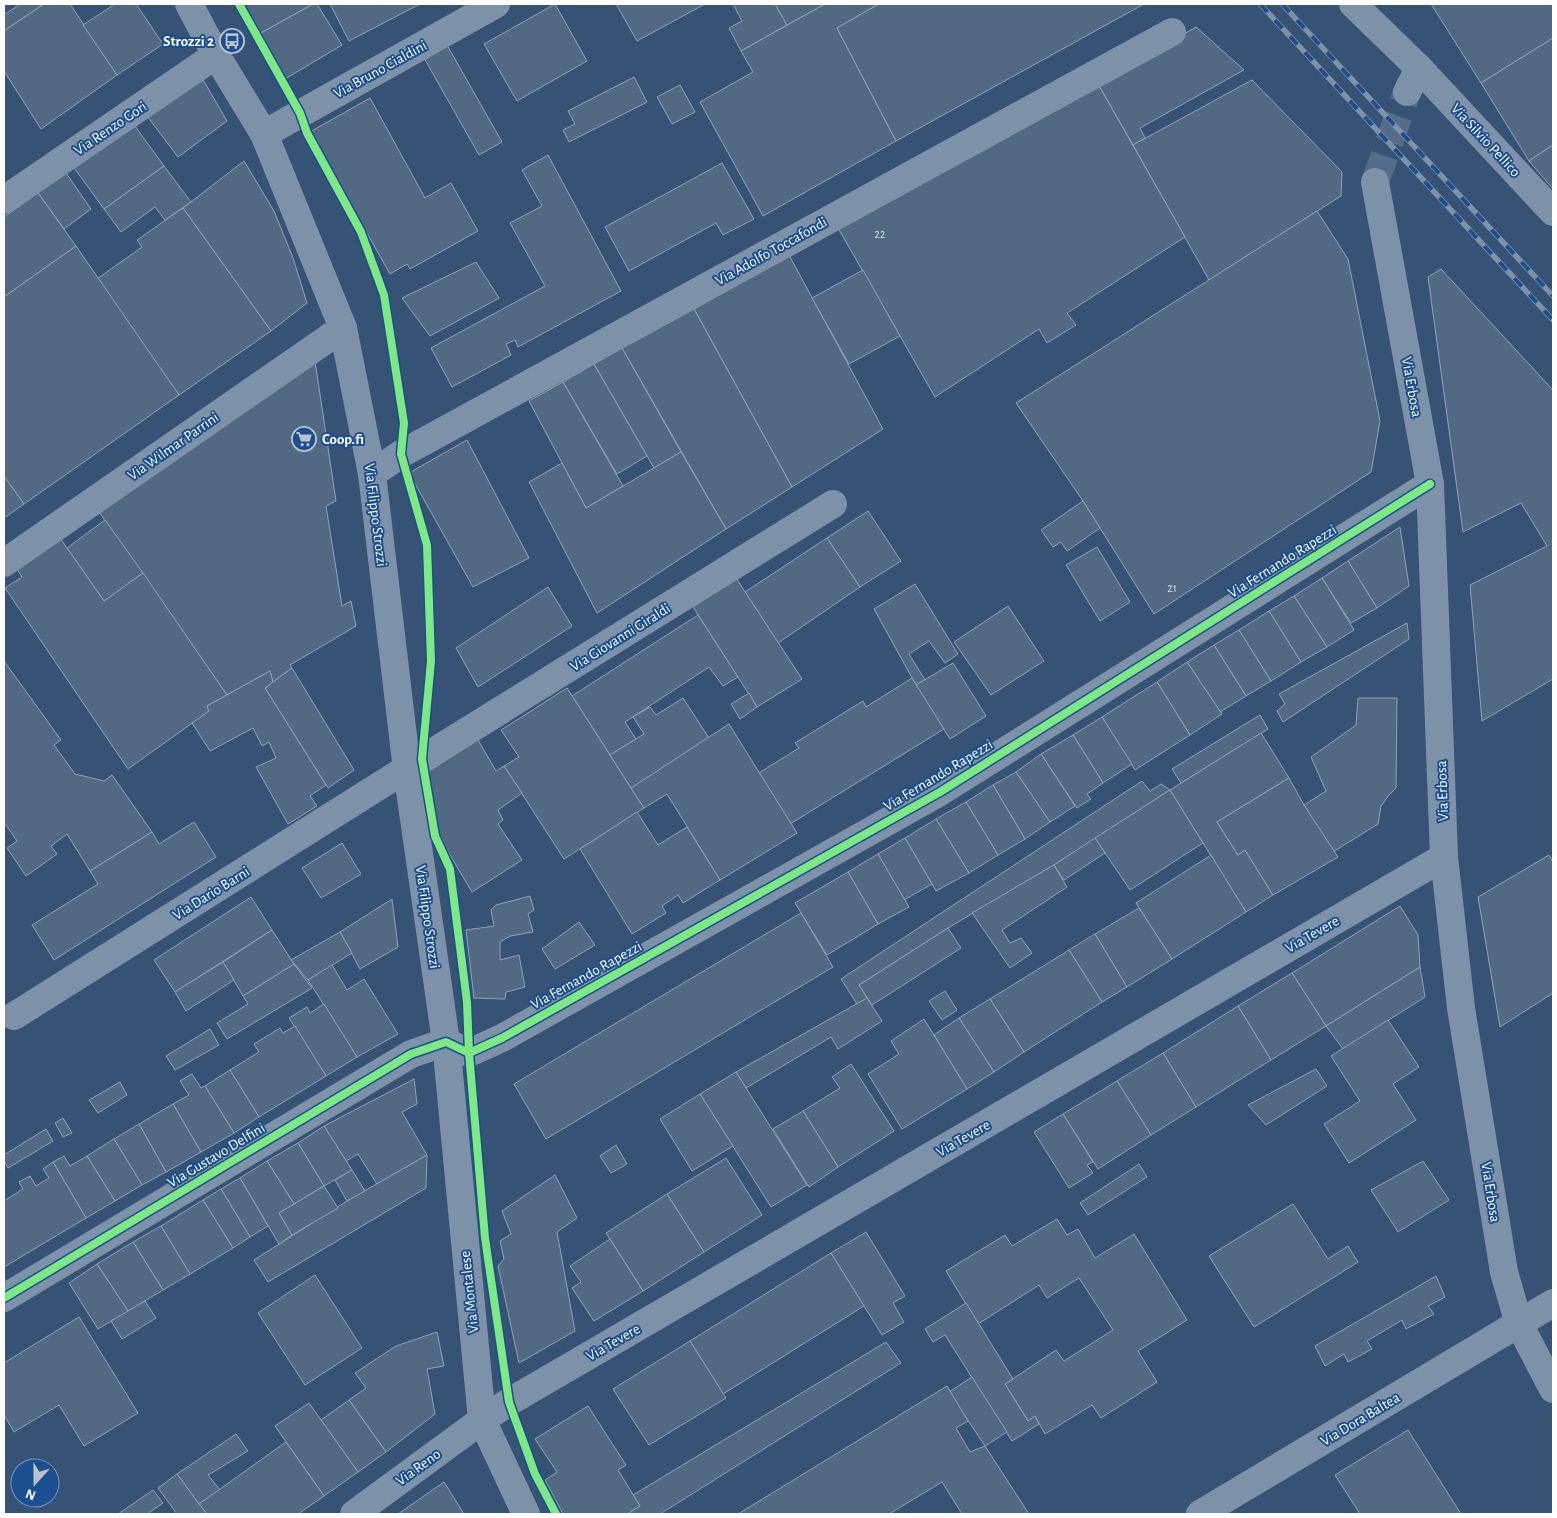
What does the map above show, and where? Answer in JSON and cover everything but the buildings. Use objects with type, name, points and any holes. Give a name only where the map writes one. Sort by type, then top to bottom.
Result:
[{"type":"street","name":"Via Filippo Strozzi","points":[[189,4],[216,55],[264,134],[343,328],[372,474],[407,770],[446,1052]]},
{"type":"street","name":"Via Bruno Cialdini","points":[[264,134],[496,4]]},
{"type":"street","points":[[1369,10],[1419,68],[1406,92]]},
{"type":"street","name":"Via Adolfo Toccafondi","points":[[372,474],[401,454],[1172,32]]},
{"type":"street","name":"Via Renzo Gori","points":[[4,200],[216,55]]},
{"type":"street","name":"Via Silvio Pellico","points":[[1419,68],[1553,212]]},
{"type":"street","name":"Via Erbosa","points":[[1375,182],[1430,484],[1444,857],[1464,1027],[1504,1272],[1519,1324],[1553,1389]]},
{"type":"street","name":"Via Wilmar Parrini","points":[[4,563],[343,328]]},
{"type":"street","name":"Via Fernando Rapezzi","points":[[446,1052],[470,1053],[502,1038],[940,792],[1430,484]]},
{"type":"street","name":"Via Giovanni Giraldi","points":[[407,770],[833,504]]},
{"type":"street","name":"Via Dario Barni","points":[[14,1016],[407,770]]},
{"type":"street","name":"Via Tevere","points":[[482,1420],[1444,857]]},
{"type":"street","name":"Via Gustavo Delfini","points":[[4,1298],[411,1054],[446,1052]]},
{"type":"street","name":"Via Montalese","points":[[446,1052],[482,1420],[526,1514]]},
{"type":"street","name":"Via Dora Baltea","points":[[1200,1514],[1553,1303]]},
{"type":"street","name":"Via Reno","points":[[354,1514],[482,1420]]},
{"type":"tunnel","points":[[1375,182],[1407,92]]},
{"type":"railway","points":[[1260,4],[1553,320]]},
{"type":"railway","points":[[1282,4],[1553,296]]},
{"type":"cycle path","points":[[239,4],[300,113],[307,133],[361,232],[384,295],[404,423],[401,454],[427,545],[431,661],[422,759],[435,836],[450,869],[467,1002],[469,1053],[485,1238],[509,1402],[535,1474],[556,1514]]},
{"type":"cycle path","points":[[4,1298],[411,1054],[446,1042],[469,1053],[502,1038],[940,792],[1430,484]]},
{"type":"place","name":"Strozzi 2","points":[[232,41]]},
{"type":"place","name":"Coop.fi","points":[[304,439]]}]
